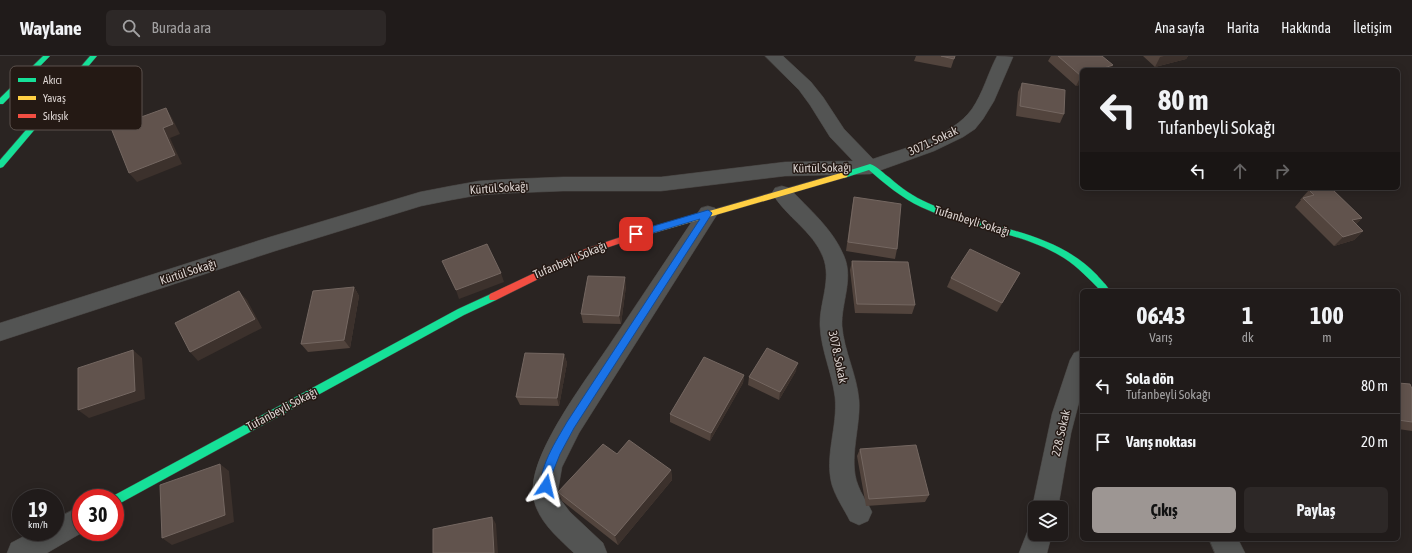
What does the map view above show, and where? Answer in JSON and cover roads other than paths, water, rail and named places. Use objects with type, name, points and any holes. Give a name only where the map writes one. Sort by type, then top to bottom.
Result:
[{"type":"street","points":[[36,66],[46,56]]},
{"type":"street","points":[[85,66],[94,56]]},
{"type":"street","name":"Kürtül Sokağı","points":[[773,56],[805,86],[817,101],[837,133],[870,167]]},
{"type":"street","name":"3071. Sokak","points":[[870,167],[923,148],[945,138],[963,127],[976,115],[1006,56]]},
{"type":"street","points":[[0,102],[10,92]]},
{"type":"street","points":[[0,165],[30,130]]},
{"type":"street","name":"Kürtül Sokağı","points":[[0,332],[270,245],[420,199],[451,192],[479,188],[534,185],[661,184],[785,169],[870,167]]},
{"type":"street","name":"Tufanbeyli Sokağı","points":[[124,495],[454,316],[527,279],[588,251],[636,234],[870,167],[905,194],[924,206],[948,215],[1017,234],[1050,246],[1070,256],[1084,267],[1104,289]]},
{"type":"street","name":"3078. Sokak","points":[[782,193],[816,230],[828,246],[834,258],[837,270],[831,325],[847,401],[842,469],[846,487],[859,512]]},
{"type":"street","points":[[593,553],[553,511],[546,498],[547,474],[555,452],[570,425],[708,213]]},
{"type":"street","name":"228. Sokak","points":[[1046,501],[1064,418],[1075,375],[1080,364]]},
{"type":"street","points":[[21,553],[72,525]]},
{"type":"street","points":[[1033,553],[1037,541]]},
{"type":"street","points":[[1223,541],[1231,553]]}]
